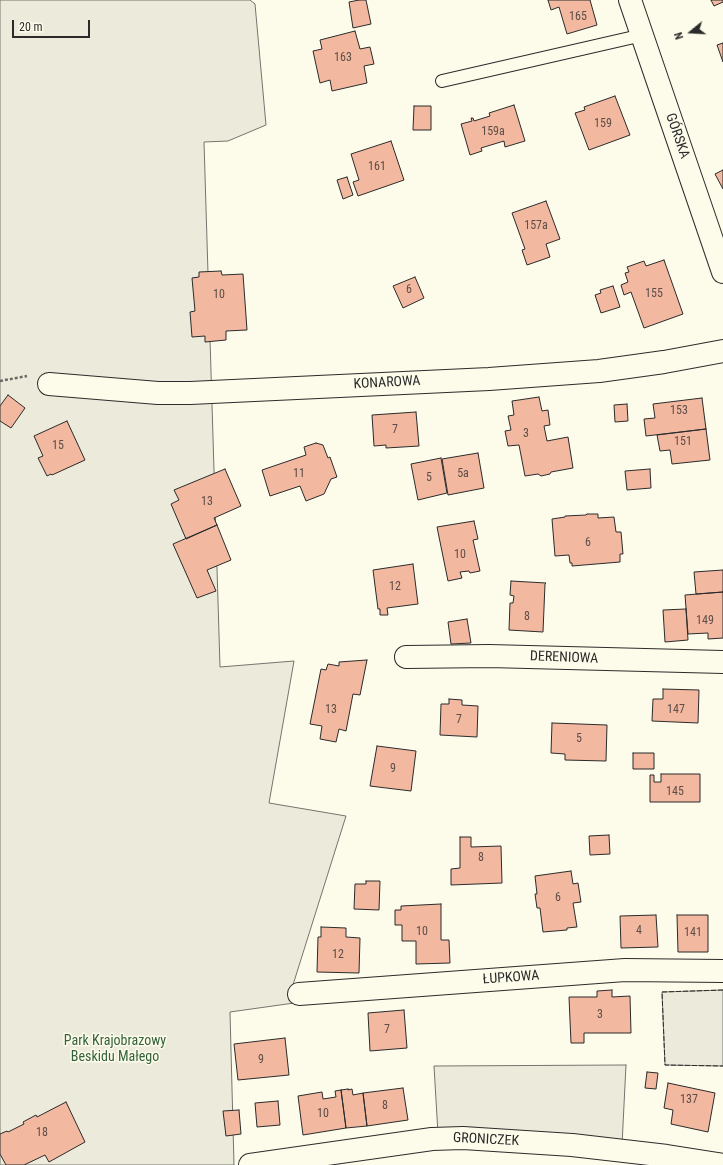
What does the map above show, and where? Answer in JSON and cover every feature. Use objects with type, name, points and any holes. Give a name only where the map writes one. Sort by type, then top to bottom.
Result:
[{"type":"street","name":"GÓRSKA","points":[[630,0],[723,272]]},
{"type":"street","name":"KONAROWA","points":[[49,384],[158,393],[190,393],[489,379],[599,371],[664,362],[723,351]]},
{"type":"street","name":"DERENIOWA","points":[[406,658],[489,656],[723,662]]},
{"type":"street","name":"ŁUPKOWA","points":[[299,994],[625,970],[723,971]]},
{"type":"street","name":"GRONICZEK","points":[[250,1165],[432,1139],[463,1138],[572,1145],[667,1156],[723,1165]]},
{"type":"lane","points":[[442,81],[643,35]]},
{"type":"green space","name":"Park Krajobrazowy Beskidu Małego","points":[[0,0],[250,0],[255,4],[266,125],[228,141],[204,142],[220,667],[294,661],[269,803],[346,816],[292,988],[294,1003],[230,1012],[234,1165],[0,1165]]},
{"type":"green space","points":[[723,990],[723,1066],[665,1065],[662,992]]},
{"type":"green space","points":[[626,1065],[622,1145],[438,1134],[434,1066]]},
{"type":"building","points":[[366,0],[371,24],[353,28],[349,2]]},
{"type":"building","points":[[548,0],[590,0],[597,25],[567,34],[559,7],[551,10]]},
{"type":"building","points":[[711,0],[723,0],[723,2],[714,6]]},
{"type":"building","points":[[355,31],[360,49],[370,47],[374,64],[364,66],[367,83],[332,91],[330,80],[320,83],[313,51],[322,49],[320,40]]},
{"type":"building","points":[[723,43],[723,62],[717,45]]},
{"type":"building","points":[[615,96],[630,135],[589,150],[575,113],[585,110],[584,107]]},
{"type":"building","points":[[514,105],[525,141],[505,147],[504,141],[481,148],[482,151],[470,155],[461,124],[472,121],[471,118],[473,118],[474,121],[490,116],[489,113]]},
{"type":"building","points":[[414,106],[431,106],[431,130],[413,130]]},
{"type":"building","points":[[391,141],[404,180],[358,196],[353,182],[359,180],[351,154]]},
{"type":"building","points":[[723,170],[723,189],[715,174]]},
{"type":"building","points":[[347,177],[353,195],[343,199],[337,180]]},
{"type":"building","points":[[546,201],[560,239],[546,244],[550,257],[527,265],[522,250],[525,249],[512,213]]},
{"type":"building","points":[[664,260],[683,314],[644,328],[631,292],[624,295],[621,285],[628,282],[625,273],[629,272],[627,267],[644,261],[646,266]]},
{"type":"building","points":[[221,271],[222,275],[243,274],[247,330],[226,331],[226,340],[205,342],[205,336],[192,337],[190,312],[195,311],[192,278],[199,277],[199,272]]},
{"type":"building","points":[[415,277],[424,298],[403,308],[393,286]]},
{"type":"building","points":[[613,286],[620,307],[601,313],[595,295],[601,293],[600,290]]},
{"type":"building","points":[[8,395],[25,408],[11,428],[0,421],[0,406]]},
{"type":"building","points":[[539,397],[542,411],[548,410],[550,425],[544,426],[547,441],[568,437],[573,468],[551,472],[550,474],[541,476],[538,474],[525,476],[519,445],[508,446],[505,431],[511,430],[508,416],[514,415],[512,401]]},
{"type":"building","points":[[702,398],[706,429],[646,436],[644,419],[655,418],[653,404]]},
{"type":"building","points":[[627,404],[628,421],[615,422],[614,405]]},
{"type":"building","points":[[416,412],[419,446],[386,448],[386,445],[374,446],[372,415]]},
{"type":"building","points":[[67,421],[85,460],[47,476],[38,458],[43,456],[34,436]]},
{"type":"building","points":[[706,429],[710,460],[672,464],[670,450],[660,451],[657,435]]},
{"type":"building","points":[[316,443],[323,445],[328,458],[330,457],[337,477],[331,479],[324,494],[306,501],[300,486],[270,496],[262,470],[306,455],[304,447]]},
{"type":"building","points":[[478,453],[484,488],[448,495],[442,459]]},
{"type":"building","points":[[441,458],[447,493],[418,500],[411,464]]},
{"type":"building","points":[[225,469],[241,506],[214,518],[217,525],[186,539],[171,504],[179,500],[174,490]]},
{"type":"building","points":[[650,469],[651,488],[627,490],[625,471]]},
{"type":"building","points":[[598,514],[598,518],[614,517],[616,532],[621,532],[623,554],[620,554],[620,562],[572,566],[569,555],[555,556],[552,519]]},
{"type":"building","points":[[474,521],[478,539],[473,540],[480,571],[470,573],[469,571],[460,572],[462,578],[448,581],[437,527]]},
{"type":"building","points":[[217,525],[231,560],[207,570],[216,591],[197,598],[173,544]]},
{"type":"building","points":[[413,564],[418,604],[387,608],[388,615],[380,615],[373,570]]},
{"type":"building","points":[[723,570],[723,592],[696,594],[694,572]]},
{"type":"building","points":[[511,581],[546,583],[543,632],[509,630],[510,603],[513,603],[514,596],[510,595]]},
{"type":"building","points":[[723,592],[723,638],[708,639],[708,633],[688,634],[685,595]]},
{"type":"building","points":[[686,609],[688,640],[665,642],[663,610]]},
{"type":"building","points":[[467,619],[471,643],[451,644],[448,622]]},
{"type":"building","points":[[367,660],[360,695],[353,694],[346,731],[339,729],[336,742],[320,739],[322,726],[310,724],[321,669],[326,670],[328,664],[339,666],[339,662]]},
{"type":"building","points":[[663,689],[699,690],[698,723],[652,721],[653,699],[663,699]]},
{"type":"building","points":[[449,699],[462,700],[462,705],[478,706],[477,737],[440,735],[441,704],[449,704]]},
{"type":"building","points":[[552,723],[607,725],[606,761],[565,760],[565,754],[551,753]]},
{"type":"building","points":[[377,746],[416,751],[411,791],[370,786]]},
{"type":"building","points":[[633,753],[654,753],[654,769],[633,769]]},
{"type":"building","points":[[661,774],[700,774],[700,802],[650,802],[650,775],[654,775],[654,782],[661,782]]},
{"type":"building","points":[[609,835],[610,854],[590,855],[589,836]]},
{"type":"building","points":[[460,837],[471,837],[471,847],[501,846],[502,883],[451,885],[451,869],[460,868]]},
{"type":"building","points":[[571,871],[573,884],[578,883],[581,902],[573,903],[577,927],[567,928],[567,930],[543,932],[540,908],[537,908],[535,894],[537,894],[535,876]]},
{"type":"building","points":[[366,881],[380,881],[379,910],[354,909],[355,884],[366,884]]},
{"type":"building","points":[[441,904],[441,940],[449,940],[450,963],[416,964],[416,941],[402,941],[402,925],[395,925],[395,910],[401,910],[401,906]]},
{"type":"building","points":[[656,915],[658,947],[621,948],[620,916]]},
{"type":"building","points":[[677,915],[708,915],[708,952],[678,952]]},
{"type":"building","points":[[321,927],[346,928],[346,937],[360,938],[359,973],[317,972],[318,937],[321,937]]},
{"type":"building","points":[[612,990],[612,997],[630,996],[631,1033],[584,1033],[584,1043],[571,1043],[569,997],[597,997],[597,991]]},
{"type":"building","points":[[404,1010],[407,1048],[370,1051],[368,1013]]},
{"type":"building","points":[[285,1038],[289,1075],[238,1080],[234,1044]]},
{"type":"building","points":[[647,1072],[658,1073],[656,1089],[645,1088]]},
{"type":"building","points":[[668,1083],[715,1093],[708,1132],[671,1124],[673,1110],[664,1108]]},
{"type":"building","points":[[403,1088],[408,1120],[367,1126],[363,1093]]},
{"type":"building","points":[[352,1089],[353,1095],[363,1093],[367,1126],[346,1128],[341,1090]]},
{"type":"building","points":[[341,1090],[346,1128],[303,1135],[298,1096],[322,1092],[323,1099],[336,1097],[335,1091]]},
{"type":"building","points":[[278,1101],[280,1125],[257,1127],[255,1103]]},
{"type":"building","points":[[66,1102],[85,1142],[49,1162],[45,1155],[24,1165],[6,1165],[0,1154],[0,1134],[7,1131],[8,1132],[24,1124],[23,1122],[36,1115],[37,1117]]},
{"type":"building","points":[[239,1110],[241,1134],[226,1136],[223,1111]]},
{"type":"fence","points":[[723,990],[662,992],[665,1065],[723,1066]]}]
